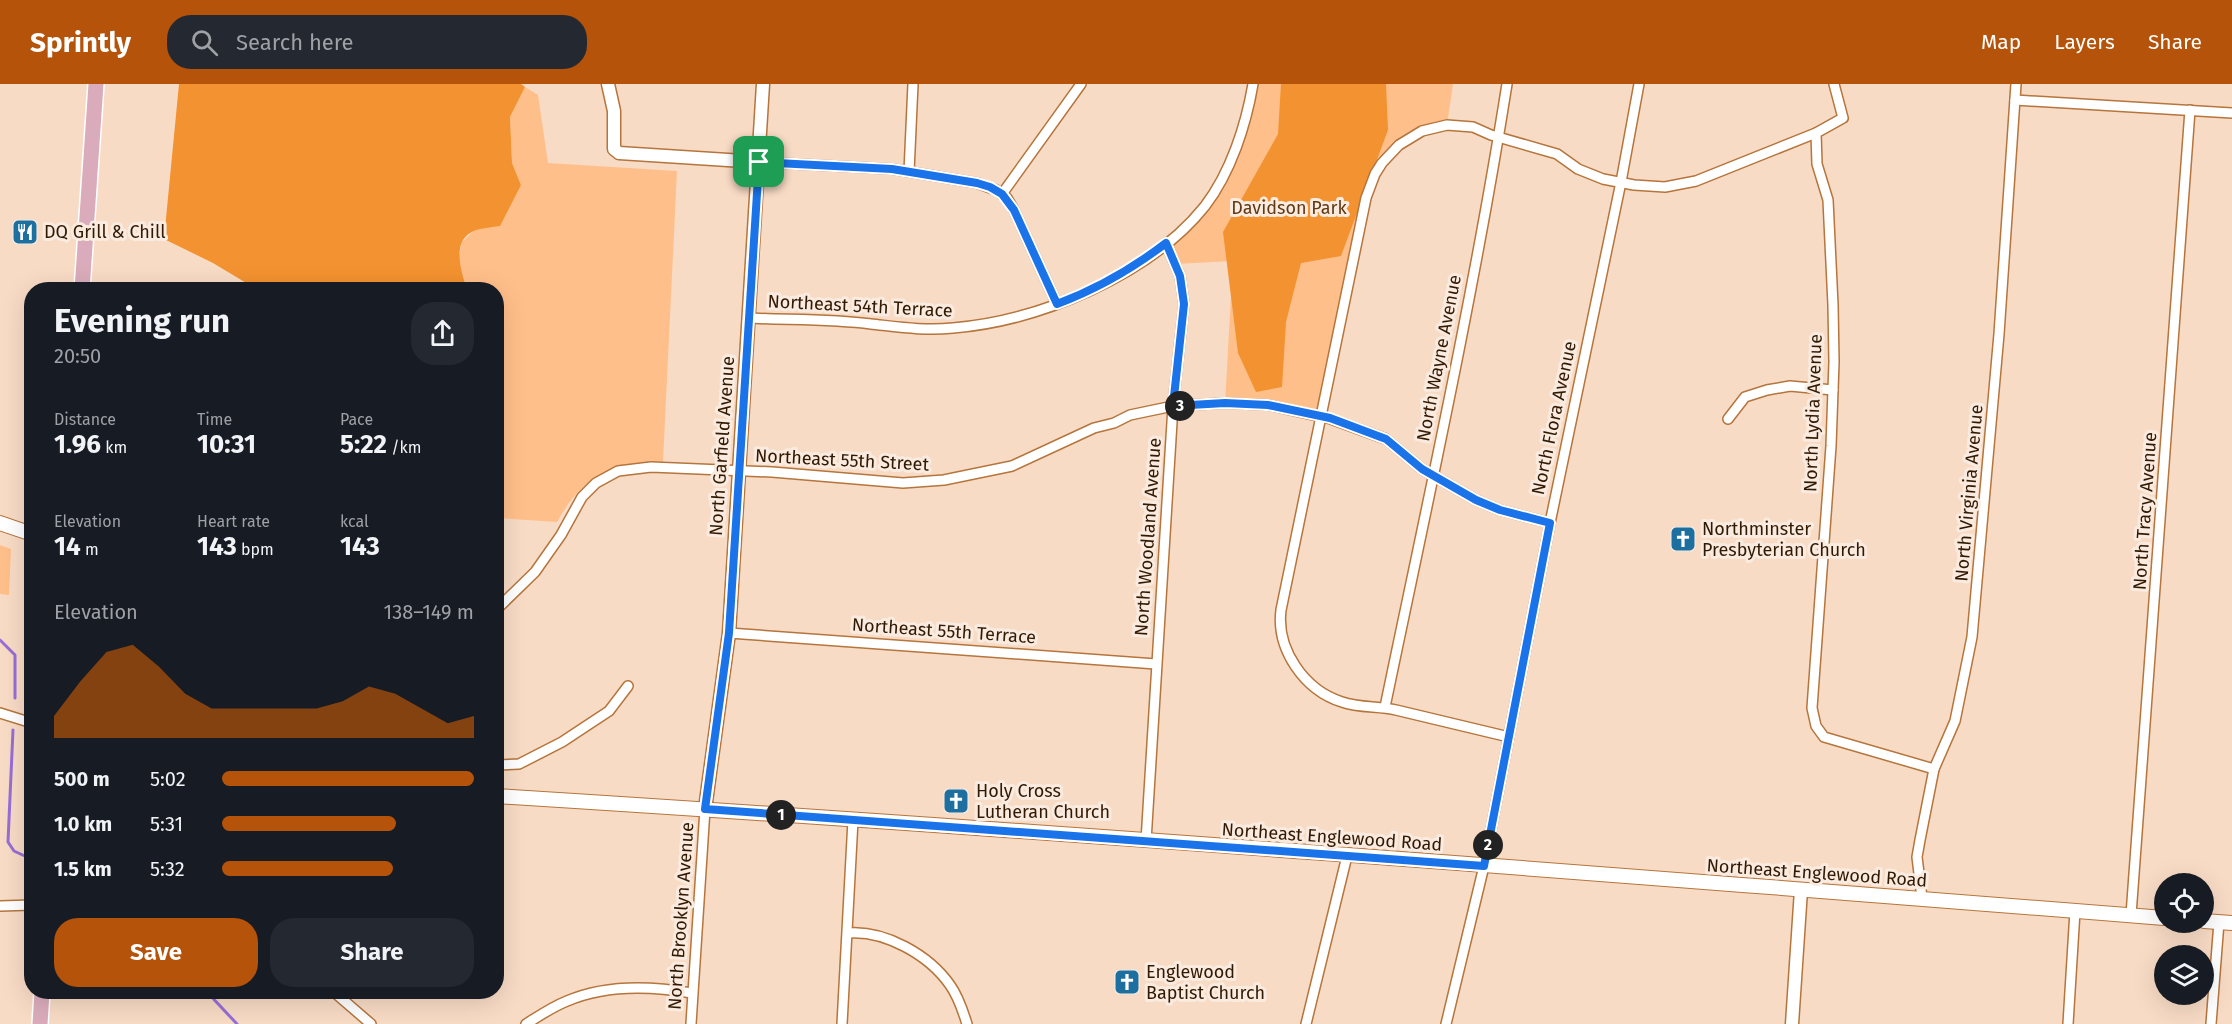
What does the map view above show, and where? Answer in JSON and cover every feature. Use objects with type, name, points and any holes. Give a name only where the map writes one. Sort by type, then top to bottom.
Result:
[{"type":"main road","points":[[83,282],[96,84]]},
{"type":"main road","points":[[0,523],[24,531]]},
{"type":"main road","name":"Northeast Englewood Road","points":[[504,796],[1146,841],[2154,917]]},
{"type":"main road","points":[[40,1024],[42,999]]},
{"type":"street","points":[[608,84],[614,111],[615,149],[619,153],[863,166],[984,184],[1002,194],[1014,210],[1057,304]]},
{"type":"street","name":"North Garfield Avenue","points":[[705,809],[729,633],[763,84]]},
{"type":"street","points":[[909,172],[913,84]]},
{"type":"street","points":[[1002,194],[1081,84]]},
{"type":"street","points":[[1166,243],[1205,206],[1221,179],[1242,130],[1253,84]]},
{"type":"street","name":"North Wayne Avenue","points":[[1385,707],[1433,477],[1507,84]]},
{"type":"street","name":"North Flora Avenue","points":[[1446,1024],[1484,866],[1550,523],[1622,182],[1639,84]]},
{"type":"street","points":[[1509,737],[1385,707],[1344,703],[1324,695],[1305,679],[1286,651],[1280,631],[1281,610],[1370,185],[1382,163],[1410,137],[1434,127],[1460,125],[1473,127],[1498,137],[1557,154],[1590,174],[1646,187],[1665,188],[1684,185],[1816,133],[1843,118],[1834,84]]},
{"type":"street","name":"North Virginia Avenue","points":[[1922,898],[1917,857],[1934,769],[1955,721],[1972,637],[1999,334],[2016,84]]},
{"type":"street","points":[[2015,100],[2232,113]]},
{"type":"street","name":"North Tracy Avenue","points":[[2130,915],[2190,110]]},
{"type":"street","name":"North Lydia Avenue","points":[[1816,133],[1817,164],[1828,200],[1833,305],[1833,390],[1812,708],[1819,730],[1830,740],[1934,769]]},
{"type":"street","name":"Northeast 54th Terrace","points":[[748,318],[951,329],[1006,320],[1086,292],[1122,274],[1166,243]]},
{"type":"street","name":"North Woodland Avenue","points":[[1146,841],[1173,406],[1184,304],[1180,276],[1166,243]]},
{"type":"street","points":[[1728,419],[1745,397],[1767,390],[1791,386],[1833,390]]},
{"type":"street","name":"Northeast 55th Street","points":[[504,602],[536,572],[557,543],[582,497],[591,487],[607,476],[631,468],[738,471],[903,483],[944,480],[1012,466],[1084,431],[1114,423],[1130,415],[1173,406],[1251,403],[1291,408],[1321,416],[1386,439],[1433,477],[1476,500],[1500,510],[1550,523]]},
{"type":"street","name":"Northeast 55th Terrace","points":[[729,633],[1156,664]]},
{"type":"street","points":[[504,765],[519,764],[562,742],[609,711],[628,686]]},
{"type":"street","points":[[0,713],[24,720]]},
{"type":"street","name":"North Brooklyn Avenue","points":[[691,1024],[705,809]]},
{"type":"street","points":[[842,1024],[853,820]]},
{"type":"street","points":[[1306,1024],[1347,856]]},
{"type":"street","points":[[1792,1024],[1800,890]]},
{"type":"street","points":[[0,906],[24,905]]},
{"type":"street","points":[[2068,1024],[2075,911]]},
{"type":"street","points":[[2211,1024],[2225,922]]},
{"type":"street","points":[[848,933],[858,932],[887,939],[925,960],[951,987],[967,1024]]},
{"type":"street","points":[[526,1024],[566,1001],[606,991],[645,988],[692,993]]},
{"type":"street","points":[[342,999],[371,1024]]},
{"type":"green space","points":[[179,84],[521,84],[525,87],[510,117],[512,163],[521,185],[500,226],[476,230],[463,240],[460,248],[460,265],[465,282],[245,282],[213,263],[164,239]]},
{"type":"green space","name":"Davidson Park","points":[[1252,84],[1453,84],[1447,125],[1422,131],[1382,163],[1364,210],[1321,416],[1225,403],[1233,261],[1175,264],[1166,243],[1189,223],[1221,179],[1250,100]]},
{"type":"green space","points":[[1281,84],[1386,84],[1388,130],[1341,256],[1301,263],[1286,322],[1282,387],[1256,392],[1238,353],[1223,232],[1278,134]]},
{"type":"green space","points":[[525,87],[538,95],[548,163],[677,171],[663,462],[629,465],[601,475],[577,493],[557,522],[504,518],[504,282],[465,282],[458,260],[462,242],[521,185],[512,163],[510,117]]},
{"type":"green space","points":[[0,545],[11,549],[9,595],[0,594]]},
{"type":"waterway","points":[[0,640],[15,655],[15,698]]},
{"type":"waterway","points":[[13,730],[8,842],[14,851],[24,856]]},
{"type":"waterway","points":[[214,999],[237,1024]]},
{"type":"place","name":"DQ Grill & Chill","points":[[25,232]]},
{"type":"place","name":"Northminster Presbyterian Church","points":[[1683,539]]},
{"type":"place","name":"Holy Cross Lutheran Church","points":[[956,801]]},
{"type":"place","name":"Englewood Baptist Church","points":[[1127,982]]},
{"type":"route","points":[[759,162],[815,166],[863,166],[984,184],[1002,194],[1011,204],[1057,304],[1101,286],[1143,261],[1166,243],[1180,276],[1184,304],[1173,406],[1251,403],[1293,409],[1330,418],[1386,439],[1422,469],[1476,500],[1500,510],[1550,523],[1484,866],[705,809],[729,633],[759,162]]}]
